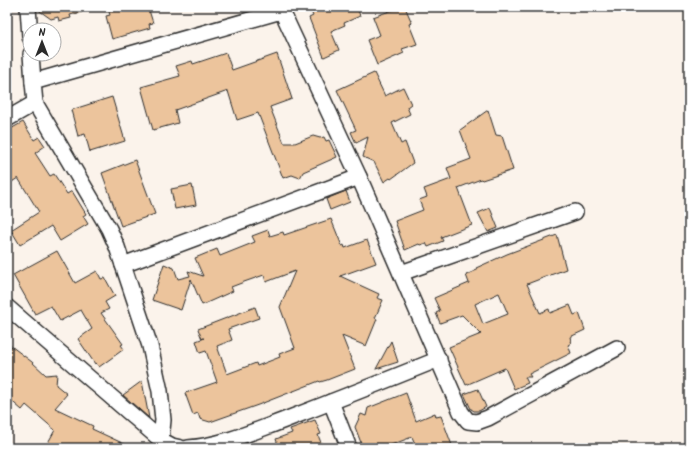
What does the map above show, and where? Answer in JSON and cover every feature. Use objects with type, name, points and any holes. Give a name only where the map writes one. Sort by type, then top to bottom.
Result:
[{"type":"street","points":[[28,7],[29,22]]},
{"type":"street","points":[[33,82],[280,9],[359,177],[461,412],[468,421],[477,422],[488,418],[617,348]]},
{"type":"street","points":[[32,62],[35,103],[109,229],[123,265],[150,346],[160,390],[163,420],[161,440]]},
{"type":"street","points":[[7,119],[35,103]]},
{"type":"street","points":[[123,265],[359,177]]},
{"type":"street","points":[[401,273],[575,212]]},
{"type":"street","points":[[7,307],[161,440],[172,446],[181,448]]},
{"type":"street","points":[[188,448],[211,445],[240,436],[439,359]]},
{"type":"street","points":[[331,402],[349,448]]},
{"type":"building","points":[[37,7],[82,7],[82,12],[70,15],[71,18],[59,21],[58,17],[51,19],[37,9]]},
{"type":"building","points":[[115,7],[148,7],[153,23],[149,24],[150,28],[112,39],[106,16],[110,15],[109,12],[116,10]]},
{"type":"building","points":[[309,7],[357,7],[360,16],[331,31],[339,50],[324,57],[309,18],[313,16]]},
{"type":"building","points":[[405,7],[412,23],[409,24],[417,44],[402,49],[404,53],[377,65],[367,40],[380,35],[373,17]]},
{"type":"building","points":[[226,53],[232,70],[277,54],[292,99],[270,107],[284,143],[295,143],[313,136],[320,138],[324,137],[326,141],[329,140],[337,157],[303,172],[300,178],[292,175],[283,178],[258,113],[237,120],[228,91],[175,110],[178,123],[153,130],[141,87],[180,76],[176,66],[192,61],[193,64]]},
{"type":"building","points":[[374,73],[385,96],[403,87],[411,104],[407,107],[410,114],[392,123],[401,144],[405,142],[413,163],[391,179],[390,178],[384,182],[374,162],[363,157],[368,137],[356,143],[351,132],[356,130],[337,90]]},
{"type":"building","points":[[112,97],[125,141],[90,152],[85,134],[78,136],[71,110]]},
{"type":"building","points":[[488,110],[496,135],[502,136],[513,170],[482,180],[481,179],[458,188],[472,225],[441,237],[443,241],[428,247],[426,243],[419,244],[405,250],[395,221],[423,210],[419,200],[427,197],[424,189],[451,179],[447,168],[471,159],[460,130]]},
{"type":"building","points":[[23,122],[34,140],[39,137],[45,146],[35,153],[50,176],[54,174],[67,194],[72,191],[86,214],[83,216],[88,224],[60,241],[51,226],[20,245],[11,230],[39,212],[18,178],[7,185],[7,131]]},
{"type":"building","points":[[135,160],[155,214],[121,226],[102,173]]},
{"type":"building","points":[[192,185],[196,205],[175,209],[171,189]]},
{"type":"building","points":[[346,191],[350,202],[330,210],[326,199]]},
{"type":"building","points":[[490,208],[498,228],[488,232],[478,213]]},
{"type":"building","points":[[331,219],[342,246],[344,245],[345,248],[367,240],[376,263],[340,276],[379,294],[377,298],[383,300],[375,318],[377,319],[366,346],[342,336],[355,369],[210,422],[200,419],[198,413],[193,415],[185,393],[217,382],[206,351],[200,353],[196,341],[202,339],[198,329],[255,307],[259,318],[228,329],[232,340],[217,346],[227,374],[256,363],[257,366],[280,357],[279,354],[295,348],[280,307],[295,271],[266,282],[264,275],[244,282],[231,287],[233,291],[202,305],[191,279],[181,310],[152,300],[164,264],[174,268],[178,279],[190,276],[188,271],[203,276],[195,258],[217,249],[220,256],[255,242],[252,236],[268,230],[270,236],[283,232],[284,235]]},
{"type":"building","points":[[557,235],[566,269],[527,284],[540,313],[549,309],[550,313],[570,305],[574,315],[579,313],[585,330],[570,337],[571,343],[568,345],[571,353],[529,374],[531,377],[525,377],[528,383],[514,389],[505,368],[466,385],[449,347],[481,334],[462,315],[440,323],[436,313],[440,311],[434,298],[469,283],[466,275],[477,270],[476,268],[507,254]],"holes":[[[499,293],[508,314],[483,324],[475,304]]]},
{"type":"building","points":[[57,251],[75,283],[97,271],[101,279],[105,278],[115,296],[105,302],[109,309],[101,313],[123,344],[121,345],[124,349],[99,367],[96,363],[95,364],[78,339],[92,329],[81,310],[60,321],[51,306],[35,314],[13,275]]},
{"type":"building","points":[[391,341],[398,362],[376,369]]},
{"type":"building","points":[[7,343],[46,375],[57,374],[56,385],[67,394],[55,408],[93,426],[92,429],[133,448],[45,448],[55,430],[26,405],[22,410],[7,397]]},
{"type":"building","points":[[142,381],[149,418],[123,395]]},
{"type":"building","points":[[478,389],[486,407],[479,411],[474,411],[471,409],[464,394]]},
{"type":"building","points":[[406,393],[416,421],[435,413],[436,417],[441,416],[453,448],[417,448],[412,437],[391,445],[392,448],[363,448],[355,427],[361,414],[366,416],[368,408]]},
{"type":"building","points":[[315,420],[321,434],[318,435],[323,448],[279,448],[276,439],[292,433],[290,429]]}]
